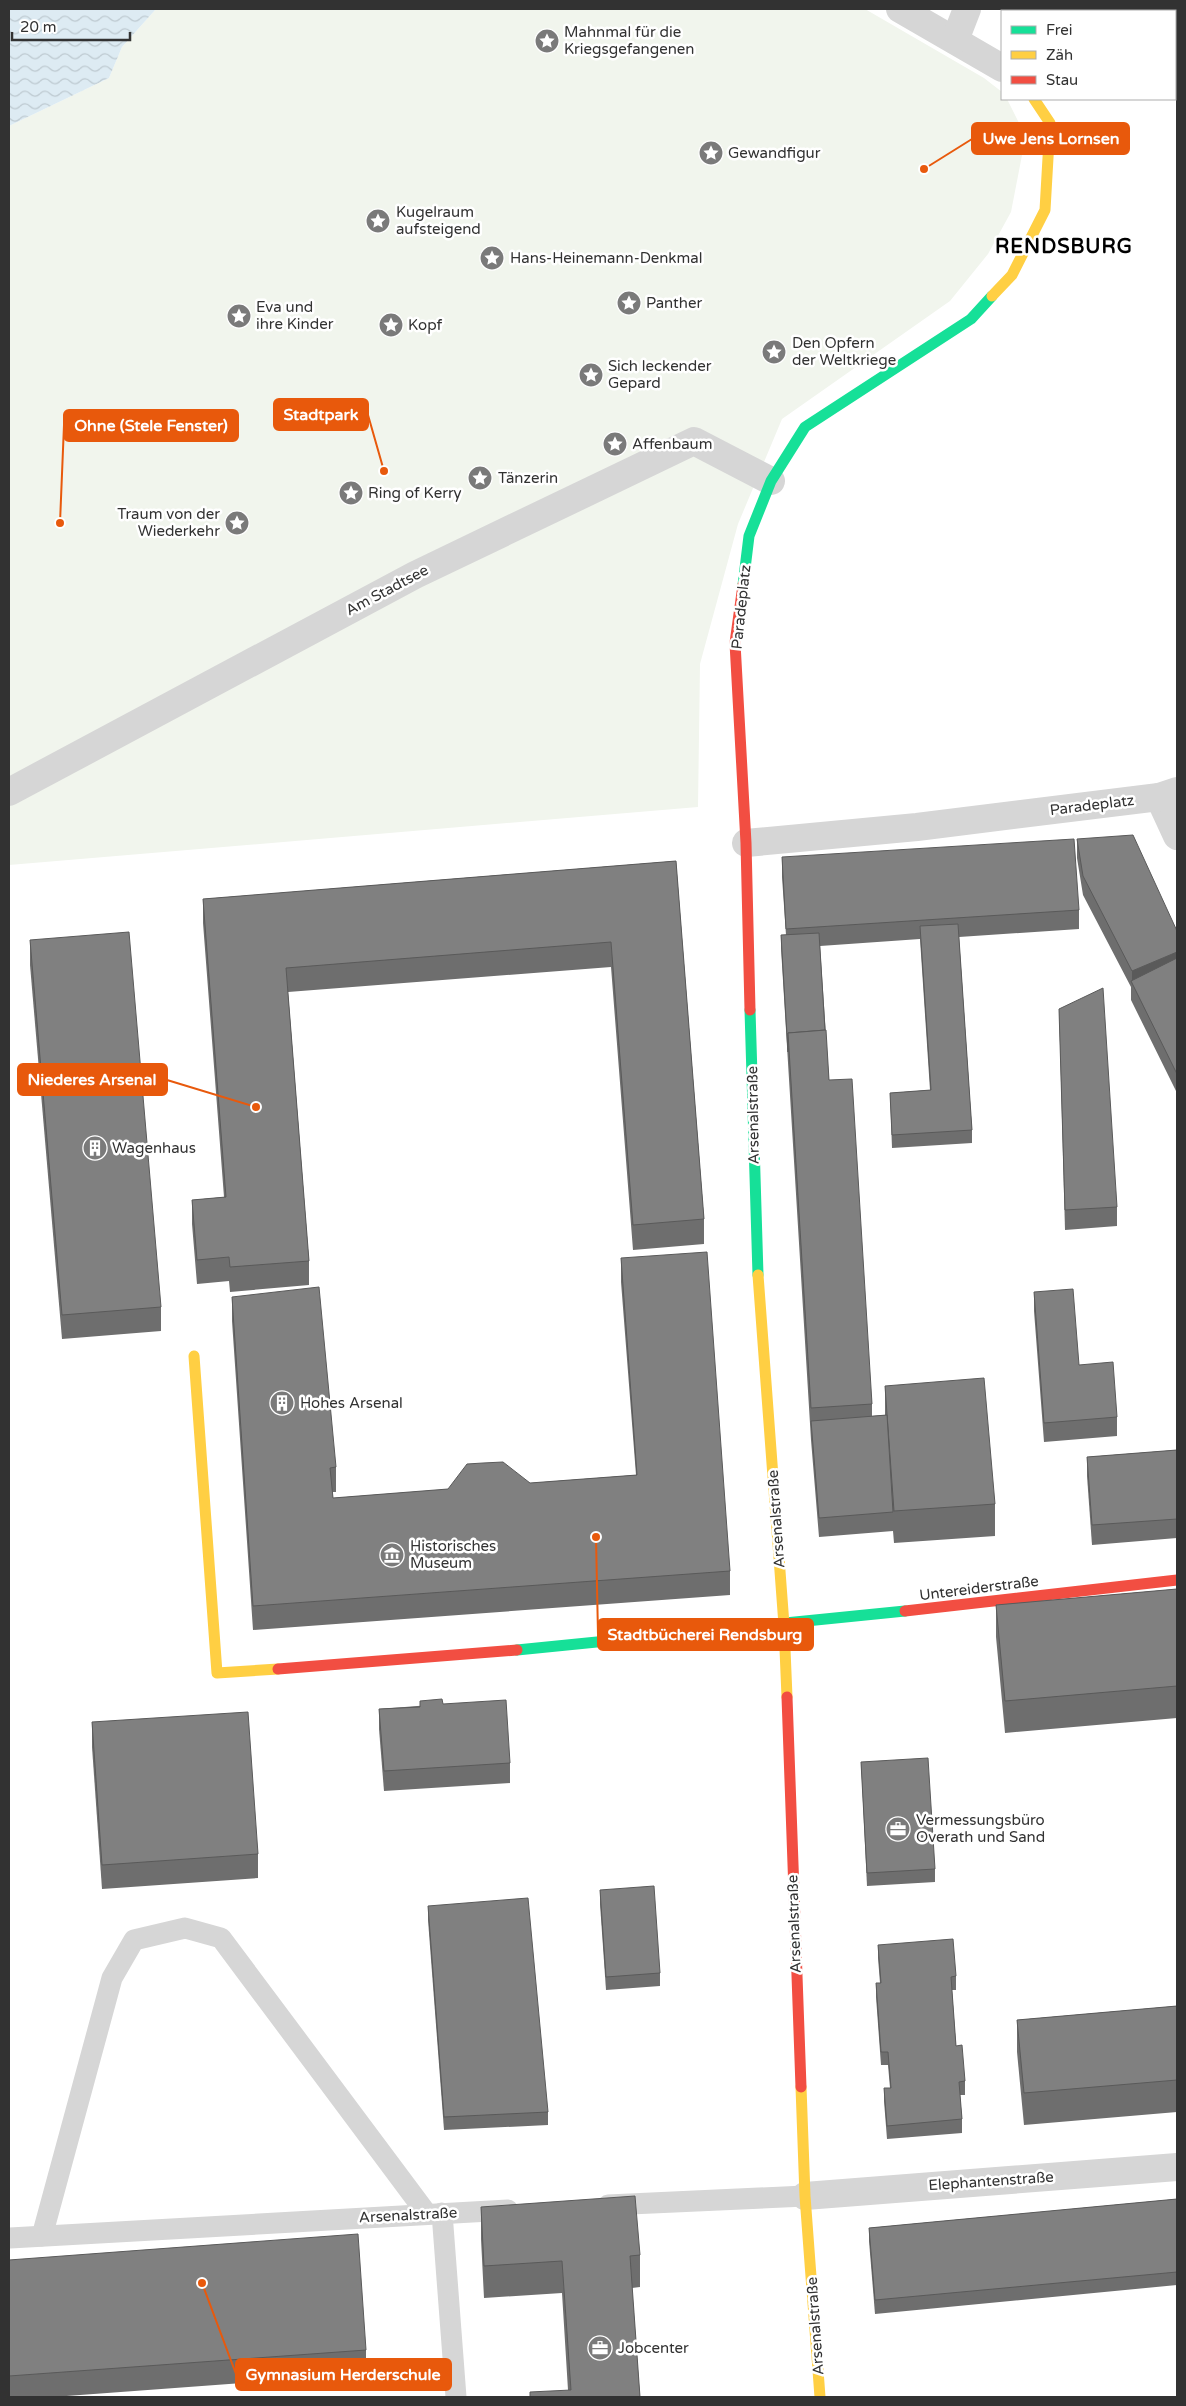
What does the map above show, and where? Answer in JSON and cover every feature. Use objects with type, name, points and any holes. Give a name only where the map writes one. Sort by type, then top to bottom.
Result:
[{"type":"street","points":[[900,9],[1001,67]]},
{"type":"street","points":[[955,40],[967,9]]},
{"type":"street","name":"Paradeplatz","points":[[1035,100],[1050,123],[1045,210],[1012,275],[971,319],[805,427],[771,481],[749,536],[735,643],[746,843],[917,827],[1168,794]]},
{"type":"street","name":"Am Stadtsee","points":[[9,792],[415,574],[694,441],[771,481]]},
{"type":"street","points":[[1168,794],[1177,836]]},
{"type":"street","name":"Arsenalstraße","points":[[746,843],[757,1264],[784,1625],[805,2196],[820,2397]]},
{"type":"street","name":"Untereiderstraße","points":[[194,1356],[217,1672],[333,1666],[784,1625],[1177,1580]]},
{"type":"street","name":"Elephantenstraße","points":[[805,2196],[1177,2167]]},
{"type":"lane","points":[[42,2236],[112,1978],[134,1940],[185,1928],[221,1938],[434,2213],[456,2397]]},
{"type":"lane","points":[[589,2206],[805,2196]]},
{"type":"lane","name":"Arsenalstraße","points":[[10,2238],[530,2209]]},
{"type":"shaded area","points":[[156,9],[865,9],[984,78],[1001,91],[1001,100],[1008,100],[1022,129],[1023,150],[1011,212],[988,254],[950,301],[782,419],[738,524],[700,664],[698,807],[9,865],[9,126],[109,78],[122,47]]},
{"type":"water","points":[[9,9],[156,9],[122,47],[109,78],[9,126]]},
{"type":"building","points":[[1133,835],[1177,931],[1177,952],[1132,971],[1083,876],[1077,839]]},
{"type":"building","points":[[1074,839],[1079,910],[786,929],[782,857]]},
{"type":"building","points":[[676,861],[704,1219],[633,1225],[611,942],[286,968],[309,1261],[230,1267],[229,1257],[197,1260],[192,1200],[226,1197],[203,899]]},
{"type":"building","points":[[958,924],[972,1130],[892,1135],[890,1093],[931,1090],[920,926]]},
{"type":"building","name":"Wagenhaus","points":[[129,932],[161,1307],[62,1315],[30,940]]},
{"type":"building","points":[[819,933],[825,1030],[788,1033],[788,1052],[781,935]]},
{"type":"building","points":[[1177,958],[1177,1074],[1131,981]]},
{"type":"building","points":[[1103,988],[1117,1207],[1065,1210],[1059,1009]]},
{"type":"building","points":[[826,1030],[829,1080],[852,1079],[872,1404],[811,1408],[788,1033]]},
{"type":"building","name":"Hohes Arsenal","points":[[707,1252],[730,1571],[253,1606],[232,1297],[319,1287],[336,1467],[330,1468],[333,1498],[448,1489],[467,1464],[503,1462],[530,1483],[637,1475],[621,1258]]},
{"type":"building","points":[[1073,1289],[1079,1365],[1113,1362],[1117,1417],[1044,1423],[1034,1292]]},
{"type":"building","points":[[984,1378],[995,1504],[894,1511],[885,1386]]},
{"type":"building","points":[[887,1415],[893,1512],[819,1518],[811,1421]]},
{"type":"building","points":[[1177,1450],[1177,1519],[1092,1525],[1087,1457]]},
{"type":"building","points":[[1177,1589],[1177,1686],[1005,1701],[996,1605]]},
{"type":"building","points":[[442,1699],[443,1704],[506,1700],[510,1763],[384,1771],[379,1709],[420,1707],[420,1701]]},
{"type":"building","points":[[248,1712],[258,1854],[102,1865],[92,1722]]},
{"type":"building","name":"Vermessungsbüro Overath und Sand","points":[[928,1758],[935,1869],[867,1873],[861,1762]]},
{"type":"building","points":[[654,1886],[660,1973],[606,1977],[600,1890]]},
{"type":"building","points":[[528,1898],[548,2112],[444,2117],[428,1906]]},
{"type":"building","points":[[953,1939],[956,1976],[951,1977],[956,2046],[962,2045],[965,2081],[959,2082],[962,2119],[887,2126],[884,2088],[891,2088],[888,2052],[881,2052],[876,1983],[881,1983],[878,1945]]},
{"type":"building","points":[[1177,2006],[1177,2080],[1024,2093],[1017,2020]]},
{"type":"building","name":"Jobcenter","points":[[635,2196],[640,2255],[630,2256],[640,2397],[530,2397],[530,2392],[571,2390],[562,2261],[484,2266],[481,2207]]},
{"type":"building","points":[[1177,2199],[1177,2272],[875,2300],[869,2228]]},
{"type":"building","points":[[358,2234],[366,2350],[9,2376],[9,2260]]},
{"type":"traffic: fast","points":[[743,585],[749,536],[771,481],[805,427],[971,319],[992,296]]},
{"type":"traffic: fast","points":[[750,1010],[758,1275]]},
{"type":"traffic: fast","points":[[517,1650],[905,1611]]},
{"type":"traffic: slow","points":[[992,296],[1012,275],[1045,210],[1050,123],[1035,100]]},
{"type":"traffic: slow","points":[[758,1275],[784,1625],[787,1697]]},
{"type":"traffic: slow","points":[[194,1356],[217,1673],[278,1669]]},
{"type":"traffic: slow","points":[[801,2087],[805,2196],[820,2397]]},
{"type":"traffic: jam","points":[[743,585],[735,643],[746,843],[750,1010]]},
{"type":"traffic: jam","points":[[905,1611],[1177,1580]]},
{"type":"traffic: jam","points":[[278,1669],[517,1650]]},
{"type":"traffic: jam","points":[[787,1697],[801,2087]]},
{"type":"place","name":"Mahnmal für die Kriegsgefangenen","points":[[547,41]]},
{"type":"place","name":"Gewandfigur","points":[[711,153]]},
{"type":"place","name":"Uwe Jens Lornsen","points":[[924,169]]},
{"type":"place","name":"Kugelraum aufsteigend","points":[[378,221]]},
{"type":"place","name":"Hans-Heinemann-Denkmal","points":[[492,258]]},
{"type":"place","name":"Panther","points":[[629,303]]},
{"type":"place","name":"Eva und ihre Kinder","points":[[239,316]]},
{"type":"place","name":"Kopf","points":[[391,325]]},
{"type":"place","name":"Den Opfern der Weltkriege","points":[[774,352]]},
{"type":"place","name":"Sich leckender Gepard","points":[[591,375]]},
{"type":"place","name":"Affenbaum","points":[[615,444]]},
{"type":"place","name":"Stadtpark","points":[[384,471]]},
{"type":"place","name":"Tänzerin","points":[[480,478]]},
{"type":"place","name":"Ring of Kerry","points":[[351,493]]},
{"type":"place","name":"Ohne (Stele Fenster)","points":[[60,523]]},
{"type":"place","name":"Traum von der Wiederkehr","points":[[237,523]]},
{"type":"place","name":"Niederes Arsenal","points":[[256,1107]]},
{"type":"place","name":"Wagenhaus","points":[[95,1148]]},
{"type":"place","name":"Hohes Arsenal","points":[[282,1403]]},
{"type":"place","name":"Stadtbücherei Rendsburg","points":[[596,1537]]},
{"type":"place","name":"Historisches Museum","points":[[392,1555]]},
{"type":"place","name":"Vermessungsbüro Overath und Sand","points":[[898,1829]]},
{"type":"place","name":"Gymnasium Herderschule","points":[[202,2283]]},
{"type":"place","name":"Jobcenter","points":[[600,2348]]},
{"type":"district","name":"RENDSBURG","points":[[1064,246]]}]
